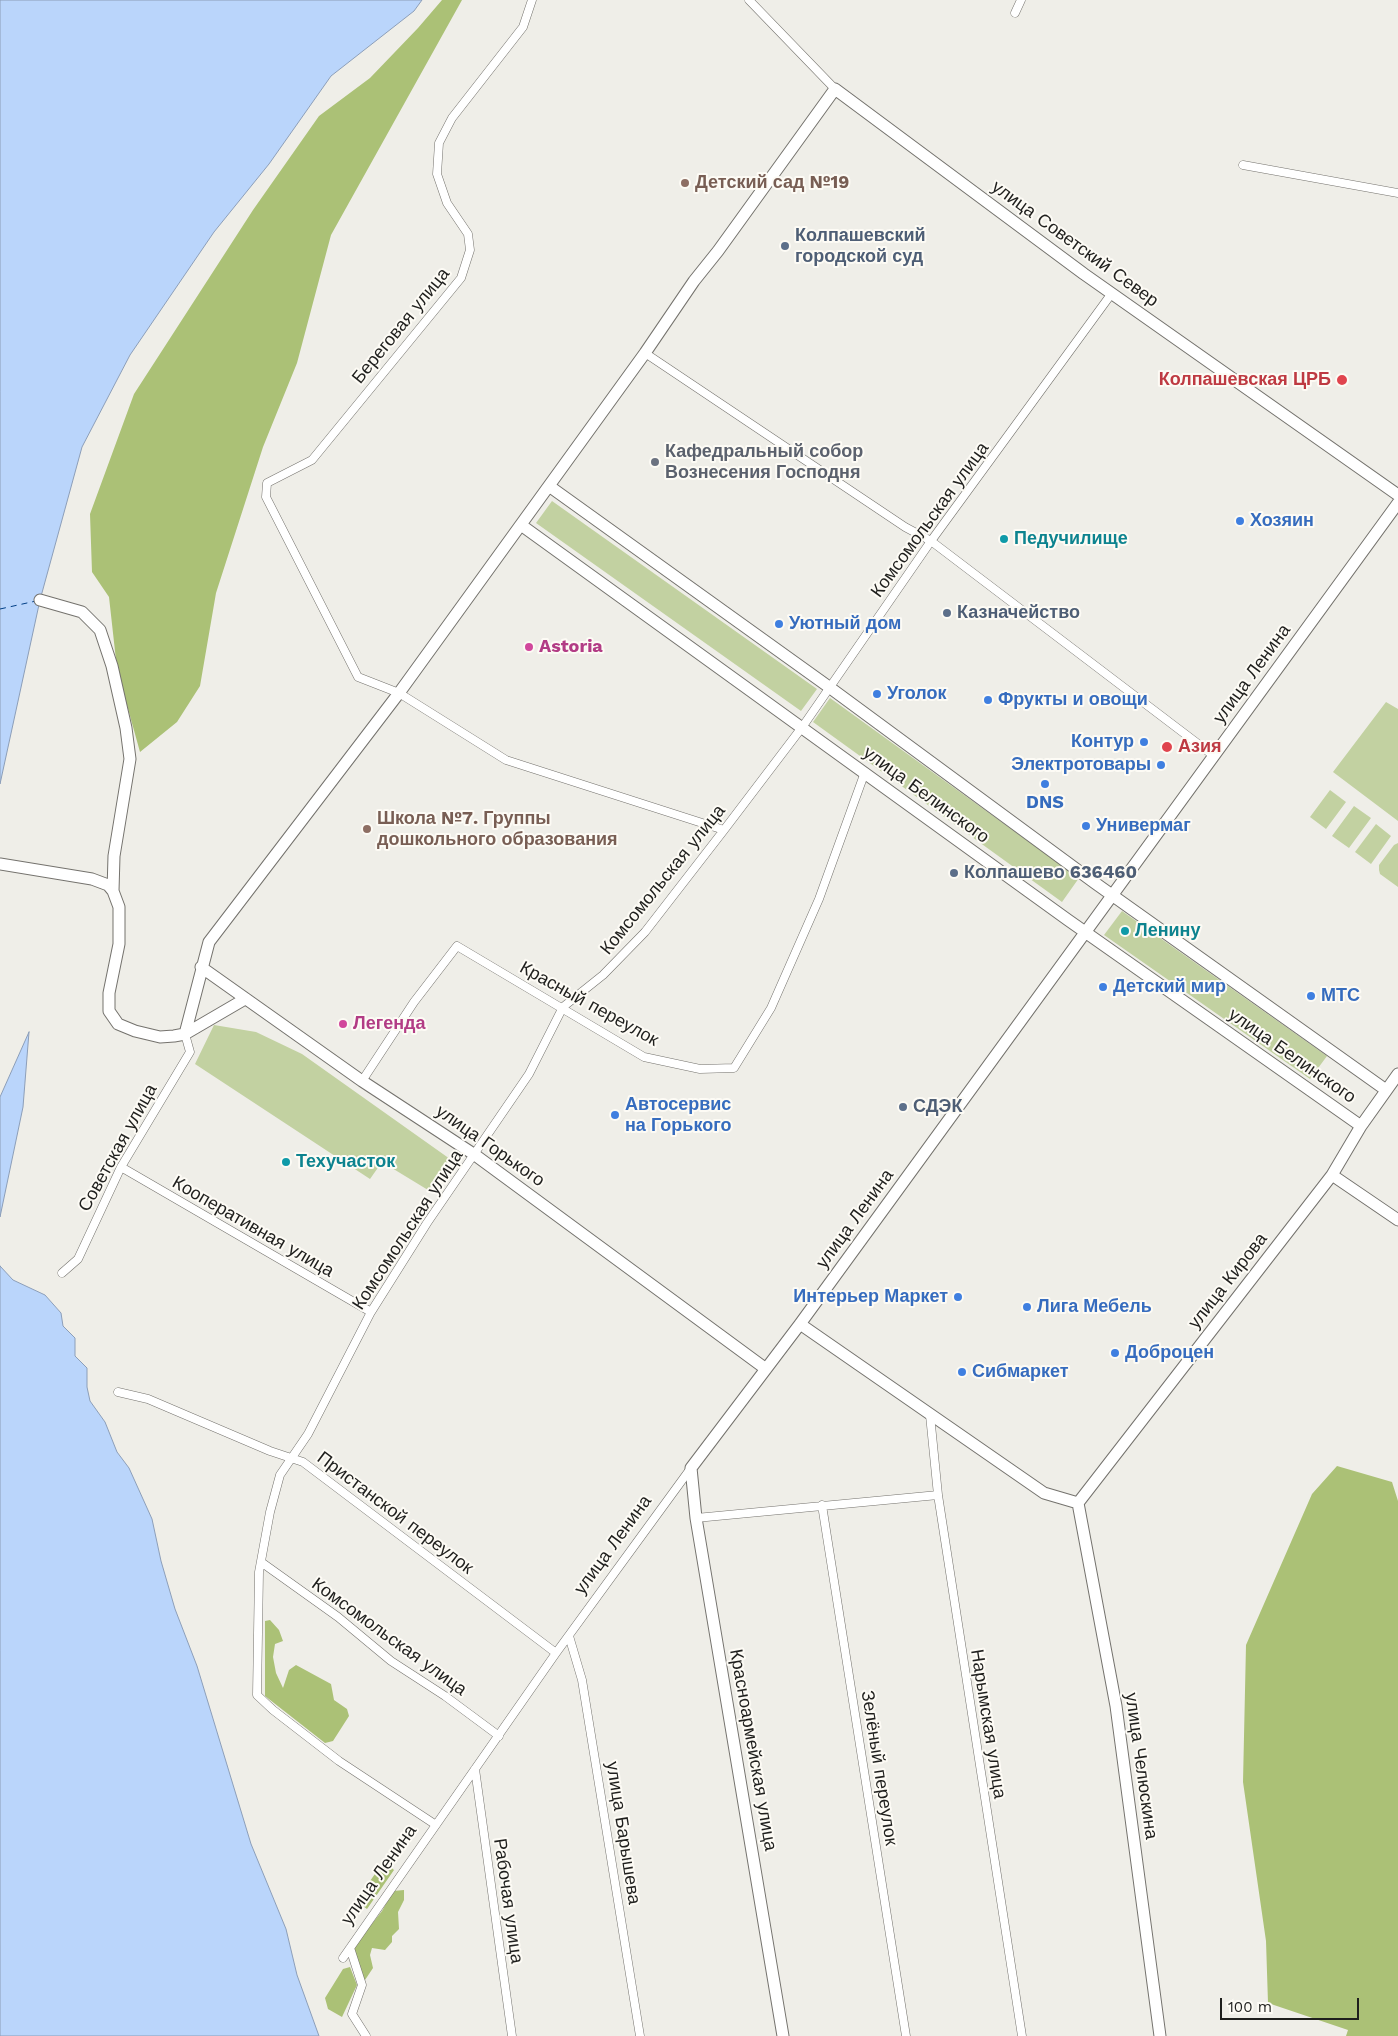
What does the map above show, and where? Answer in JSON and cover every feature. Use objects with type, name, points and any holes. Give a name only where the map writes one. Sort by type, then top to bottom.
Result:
[{"type":"street","name":"Береговая улица","points":[[400,693],[358,677],[266,497],[267,484],[312,460],[461,278],[470,250],[468,234],[447,203],[437,174],[440,143],[452,118],[523,27],[532,0]]},
{"type":"street","name":"улица Советский Север","points":[[749,0],[835,88],[1112,293],[1398,495]]},
{"type":"street","points":[[1015,13],[1021,0]]},
{"type":"street","points":[[186,1034],[201,966],[210,942],[400,693],[645,353],[694,280],[718,251],[835,88]]},
{"type":"street","points":[[1243,165],[1398,193]]},
{"type":"street","name":"Комсомольская улица","points":[[436,1825],[339,1761],[273,1710],[257,1695],[261,1562],[270,1512],[280,1474],[298,1451],[308,1434],[371,1312],[427,1223],[529,1074],[563,1007],[603,975],[644,932],[724,830],[803,726],[931,542],[1112,293]]},
{"type":"street","points":[[645,353],[904,527],[931,542],[1214,756]]},
{"type":"street","name":"улица Белинского","points":[[549,486],[829,687],[1112,895],[1386,1090]]},
{"type":"street","name":"улица Ленина","points":[[343,1958],[556,1653],[691,1468],[800,1324],[1398,503]]},
{"type":"street","name":"улица Белинского","points":[[521,524],[803,726],[1085,932],[1361,1126]]},
{"type":"street","points":[[40,600],[82,612],[100,630],[112,666],[126,728],[130,759],[114,856],[113,891]]},
{"type":"street","points":[[400,693],[506,760],[724,830]]},
{"type":"street","name":"Красный переулок","points":[[362,1081],[414,1002],[457,946],[563,1007],[644,1057],[700,1069],[734,1068],[771,1008],[779,990],[819,899],[865,772]]},
{"type":"street","points":[[0,864],[92,879],[108,885],[113,891],[119,907],[119,944],[110,993],[109,1011],[118,1024],[135,1031],[160,1037],[186,1034],[245,999]]},
{"type":"street","name":"улица Горького","points":[[201,966],[362,1081],[475,1155],[766,1369]]},
{"type":"street","name":"Советская улица","points":[[62,1273],[78,1259],[121,1167],[190,1052],[186,1034]]},
{"type":"street","name":"улица Кирова","points":[[1078,1503],[1332,1175],[1361,1126],[1398,1074]]},
{"type":"street","name":"Кооперативная улица","points":[[121,1167],[371,1312]]},
{"type":"street","points":[[1332,1175],[1398,1220]]},
{"type":"street","points":[[800,1324],[1044,1493],[1078,1503]]},
{"type":"street","name":"Пристанской переулок","points":[[118,1392],[148,1399],[175,1409],[270,1452],[304,1462],[556,1653]]},
{"type":"street","name":"Нарымская улица","points":[[930,1415],[938,1496],[1022,2036]]},
{"type":"street","name":"Красноармейская улица","points":[[691,1468],[696,1518],[783,2036]]},
{"type":"street","points":[[696,1518],[822,1505],[938,1496]]},
{"type":"street","name":"улица Челюскина","points":[[1078,1503],[1116,1706],[1160,2036]]},
{"type":"street","name":"Зелёный переулок","points":[[822,1505],[906,2036]]},
{"type":"street","name":"Комсомольская улица","points":[[261,1562],[338,1617],[391,1661],[445,1696],[498,1736]]},
{"type":"street","name":"улица Барышева","points":[[569,1636],[582,1680],[640,2036]]},
{"type":"street","name":"Рабочая улица","points":[[475,1769],[512,2036]]},
{"type":"street","points":[[350,1948],[362,1984],[352,2014],[366,2036]]},
{"type":"green space","points":[[442,0],[462,0],[331,235],[297,363],[263,447],[216,593],[200,686],[177,722],[140,752],[117,669],[109,597],[92,572],[90,514],[134,394],[253,210],[319,116],[370,78]]},
{"type":"green space","points":[[552,501],[817,689],[801,711],[536,523]]},
{"type":"green space","points":[[830,698],[1079,878],[1062,902],[813,722]]},
{"type":"green space","points":[[1386,702],[1398,709],[1398,821],[1333,772]]},
{"type":"green space","points":[[1330,790],[1346,802],[1326,829],[1310,817]]},
{"type":"green space","points":[[1354,806],[1371,818],[1349,848],[1332,836]]},
{"type":"green space","points":[[1376,824],[1391,836],[1371,864],[1355,852]]},
{"type":"green space","points":[[1398,843],[1398,887],[1380,874],[1379,865],[1394,845]]},
{"type":"green space","points":[[1122,911],[1327,1056],[1310,1079],[1104,935]]},
{"type":"green space","points":[[214,1025],[256,1032],[302,1054],[450,1159],[428,1190],[382,1162],[370,1179],[195,1064]]},
{"type":"green space","points":[[1337,1466],[1392,1482],[1398,1501],[1398,2036],[1346,2036],[1348,2030],[1268,2003],[1266,1941],[1243,1782],[1246,1645],[1312,1494]]},
{"type":"green space","points":[[270,1620],[279,1630],[283,1641],[275,1644],[273,1657],[276,1673],[283,1688],[289,1670],[296,1665],[331,1684],[334,1700],[347,1709],[349,1716],[333,1741],[325,1743],[265,1696],[265,1621]]},
{"type":"green space","points":[[384,1861],[394,1870],[367,1909],[356,1901]]},
{"type":"green space","points":[[404,1890],[404,1900],[398,1912],[399,1929],[392,1936],[392,1942],[385,1950],[372,1948],[370,1955],[373,1968],[365,1980],[359,1974],[352,1949],[382,1911],[393,1891]]},
{"type":"green space","points":[[350,1967],[357,1985],[342,2017],[328,2009],[325,1998],[343,1969]]},
{"type":"water","points":[[0,0],[422,0],[414,11],[331,76],[269,164],[214,232],[130,355],[82,447],[40,600],[0,784]]},
{"type":"water","points":[[29,1032],[23,1107],[0,1217],[0,1097]]},
{"type":"water","points":[[0,1266],[13,1280],[45,1295],[61,1313],[63,1326],[75,1338],[75,1356],[87,1368],[87,1387],[90,1401],[105,1422],[117,1452],[129,1468],[152,1519],[161,1561],[175,1609],[197,1666],[251,1844],[286,1929],[297,1975],[319,2036],[0,2036]]},
{"type":"ferry route","points":[[0,609],[36,601]]},
{"type":"place","name":"Детский сад №19","points":[[685,183]]},
{"type":"place","name":"Колпашевский городской суд","points":[[785,246]]},
{"type":"place","name":"Колпашевская ЦРБ","points":[[1342,380]]},
{"type":"place","name":"Кафедральный собор Вознесения Господня","points":[[655,462]]},
{"type":"place","name":"Хозяин","points":[[1240,521]]},
{"type":"place","name":"Педучилище","points":[[1004,539]]},
{"type":"place","name":"Казначейство","points":[[947,613]]},
{"type":"place","name":"Уютный дом","points":[[779,624]]},
{"type":"place","name":"Astoria","points":[[529,647]]},
{"type":"place","name":"Уголок","points":[[877,694]]},
{"type":"place","name":"Фрукты и овощи","points":[[988,700]]},
{"type":"place","name":"Контур","points":[[1144,742]]},
{"type":"place","name":"Азия","points":[[1167,747]]},
{"type":"place","name":"Электротовары","points":[[1161,765]]},
{"type":"place","name":"DNS","points":[[1045,784]]},
{"type":"place","name":"Универмаг","points":[[1086,826]]},
{"type":"place","name":"Школа №7. Группы дошкольного образования","points":[[367,829]]},
{"type":"place","name":"Колпашево 636460","points":[[954,873]]},
{"type":"place","name":"Ленину","points":[[1125,931]]},
{"type":"place","name":"Детский мир","points":[[1103,987]]},
{"type":"place","name":"МТС","points":[[1311,996]]},
{"type":"place","name":"Легенда","points":[[343,1024]]},
{"type":"place","name":"СДЭК","points":[[903,1107]]},
{"type":"place","name":"Автосервис на Горького","points":[[615,1115]]},
{"type":"place","name":"Техучасток","points":[[286,1162]]},
{"type":"place","name":"Интерьер Маркет","points":[[958,1297]]},
{"type":"place","name":"Лига Мебель","points":[[1027,1307]]},
{"type":"place","name":"Доброцен","points":[[1115,1353]]},
{"type":"place","name":"Сибмаркет","points":[[962,1372]]}]
